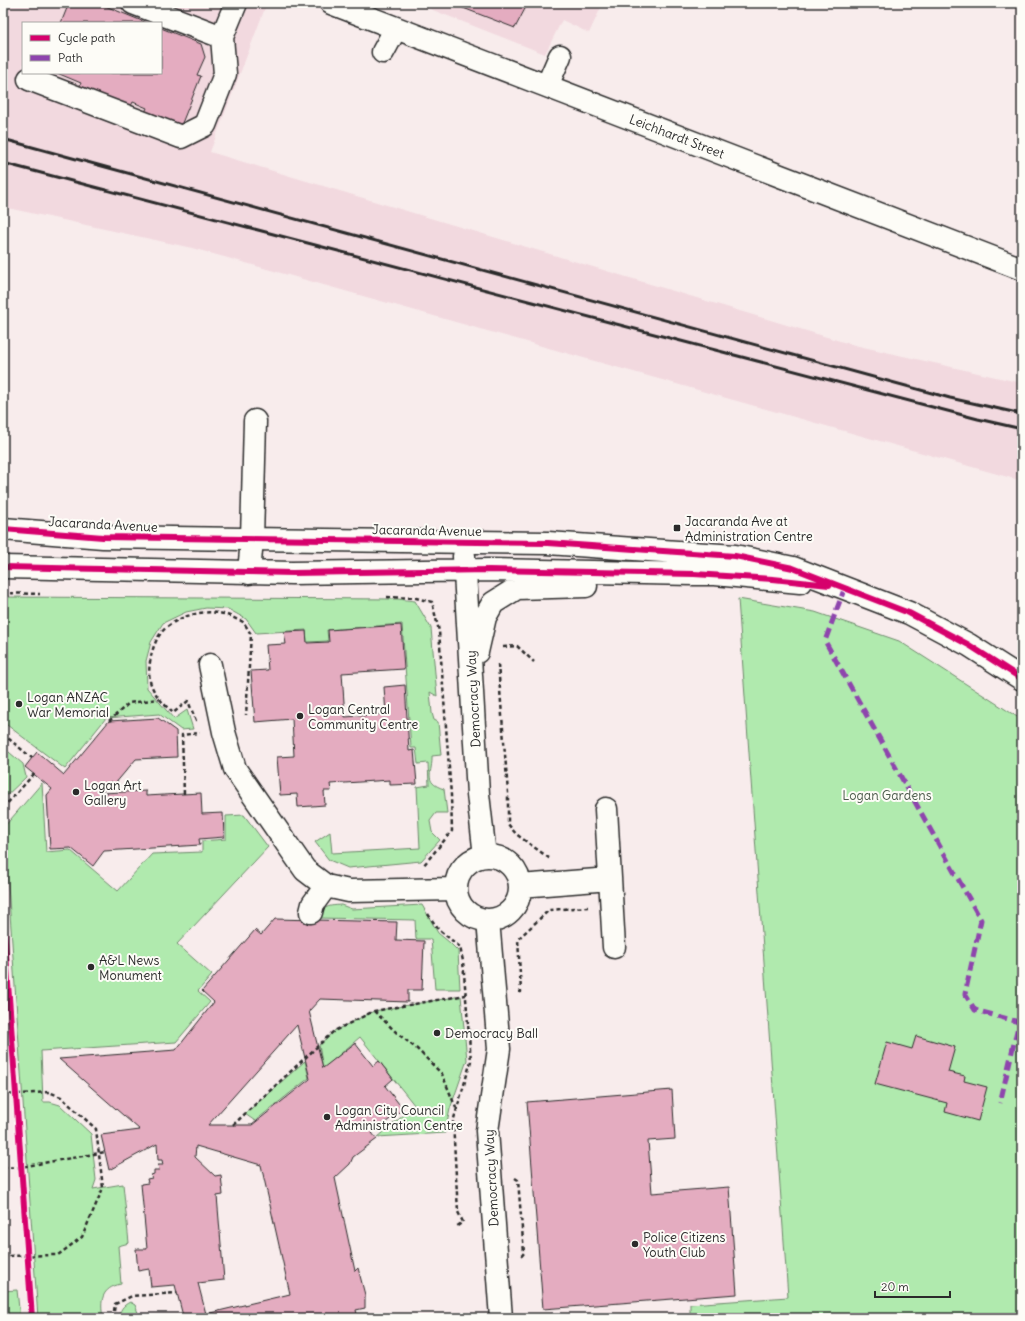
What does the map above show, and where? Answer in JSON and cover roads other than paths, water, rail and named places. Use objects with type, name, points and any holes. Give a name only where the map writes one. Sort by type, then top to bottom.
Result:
[{"type":"street","points":[[133,3],[222,37]]},
{"type":"street","points":[[29,79],[181,136],[205,125],[225,74],[222,37],[236,3]]},
{"type":"street","name":"Leichhardt Street","points":[[331,3],[396,28],[496,75],[547,86],[1022,269]]},
{"type":"street","points":[[383,52],[396,28]]},
{"type":"street","points":[[547,86],[560,56]]},
{"type":"street","points":[[249,573],[252,539],[255,421]]},
{"type":"street","name":"Jacaranda Avenue","points":[[3,529],[103,537],[548,543],[735,556],[793,568],[909,613],[936,626],[969,645],[1022,679]]},
{"type":"street","name":"Democracy Way","points":[[464,542],[464,571],[472,674],[478,794],[485,856]]},
{"type":"street","name":"Jacaranda Avenue","points":[[3,567],[249,573],[464,571],[694,574],[758,578],[845,587]]},
{"type":"street","points":[[472,674],[485,617],[493,604],[517,588],[568,586],[639,587],[694,574]]},
{"type":"street","points":[[210,665],[224,732],[235,769],[304,870],[326,886],[349,892],[456,889]]},
{"type":"street","points":[[606,809],[614,947]]},
{"type":"street","points":[[485,856],[495,856],[504,860],[512,867],[520,886],[519,896],[507,913],[498,918],[488,920],[478,918],[470,914],[458,899],[456,889],[457,880],[461,871],[467,864],[476,858],[485,856]]},
{"type":"street","points":[[520,886],[610,879]]},
{"type":"street","points":[[311,912],[313,904],[326,886]]},
{"type":"street","name":"Democracy Way","points":[[488,920],[499,1049],[487,1131],[501,1318]]},
{"type":"railway","points":[[3,139],[950,398],[1022,414]]},
{"type":"railway","points":[[3,163],[978,419],[1022,429]]},
{"type":"place","name":"Jacaranda Ave at Administration Centre","points":[[677,528]]},
{"type":"place","name":"Logan ANZAC War Memorial","points":[[19,704]]},
{"type":"place","name":"Logan Central Community Centre","points":[[300,716]]},
{"type":"place","name":"Logan Art Gallery","points":[[76,792]]},
{"type":"place","name":"A&L News Monument","points":[[91,967]]},
{"type":"place","name":"Democracy Ball","points":[[437,1033]]},
{"type":"place","name":"Logan City Council Administration Centre","points":[[327,1117]]},
{"type":"place","name":"Police Citizens Youth Club","points":[[635,1244]]},
{"type":"park label","name":"Logan Gardens","points":[[887,795]]}]
